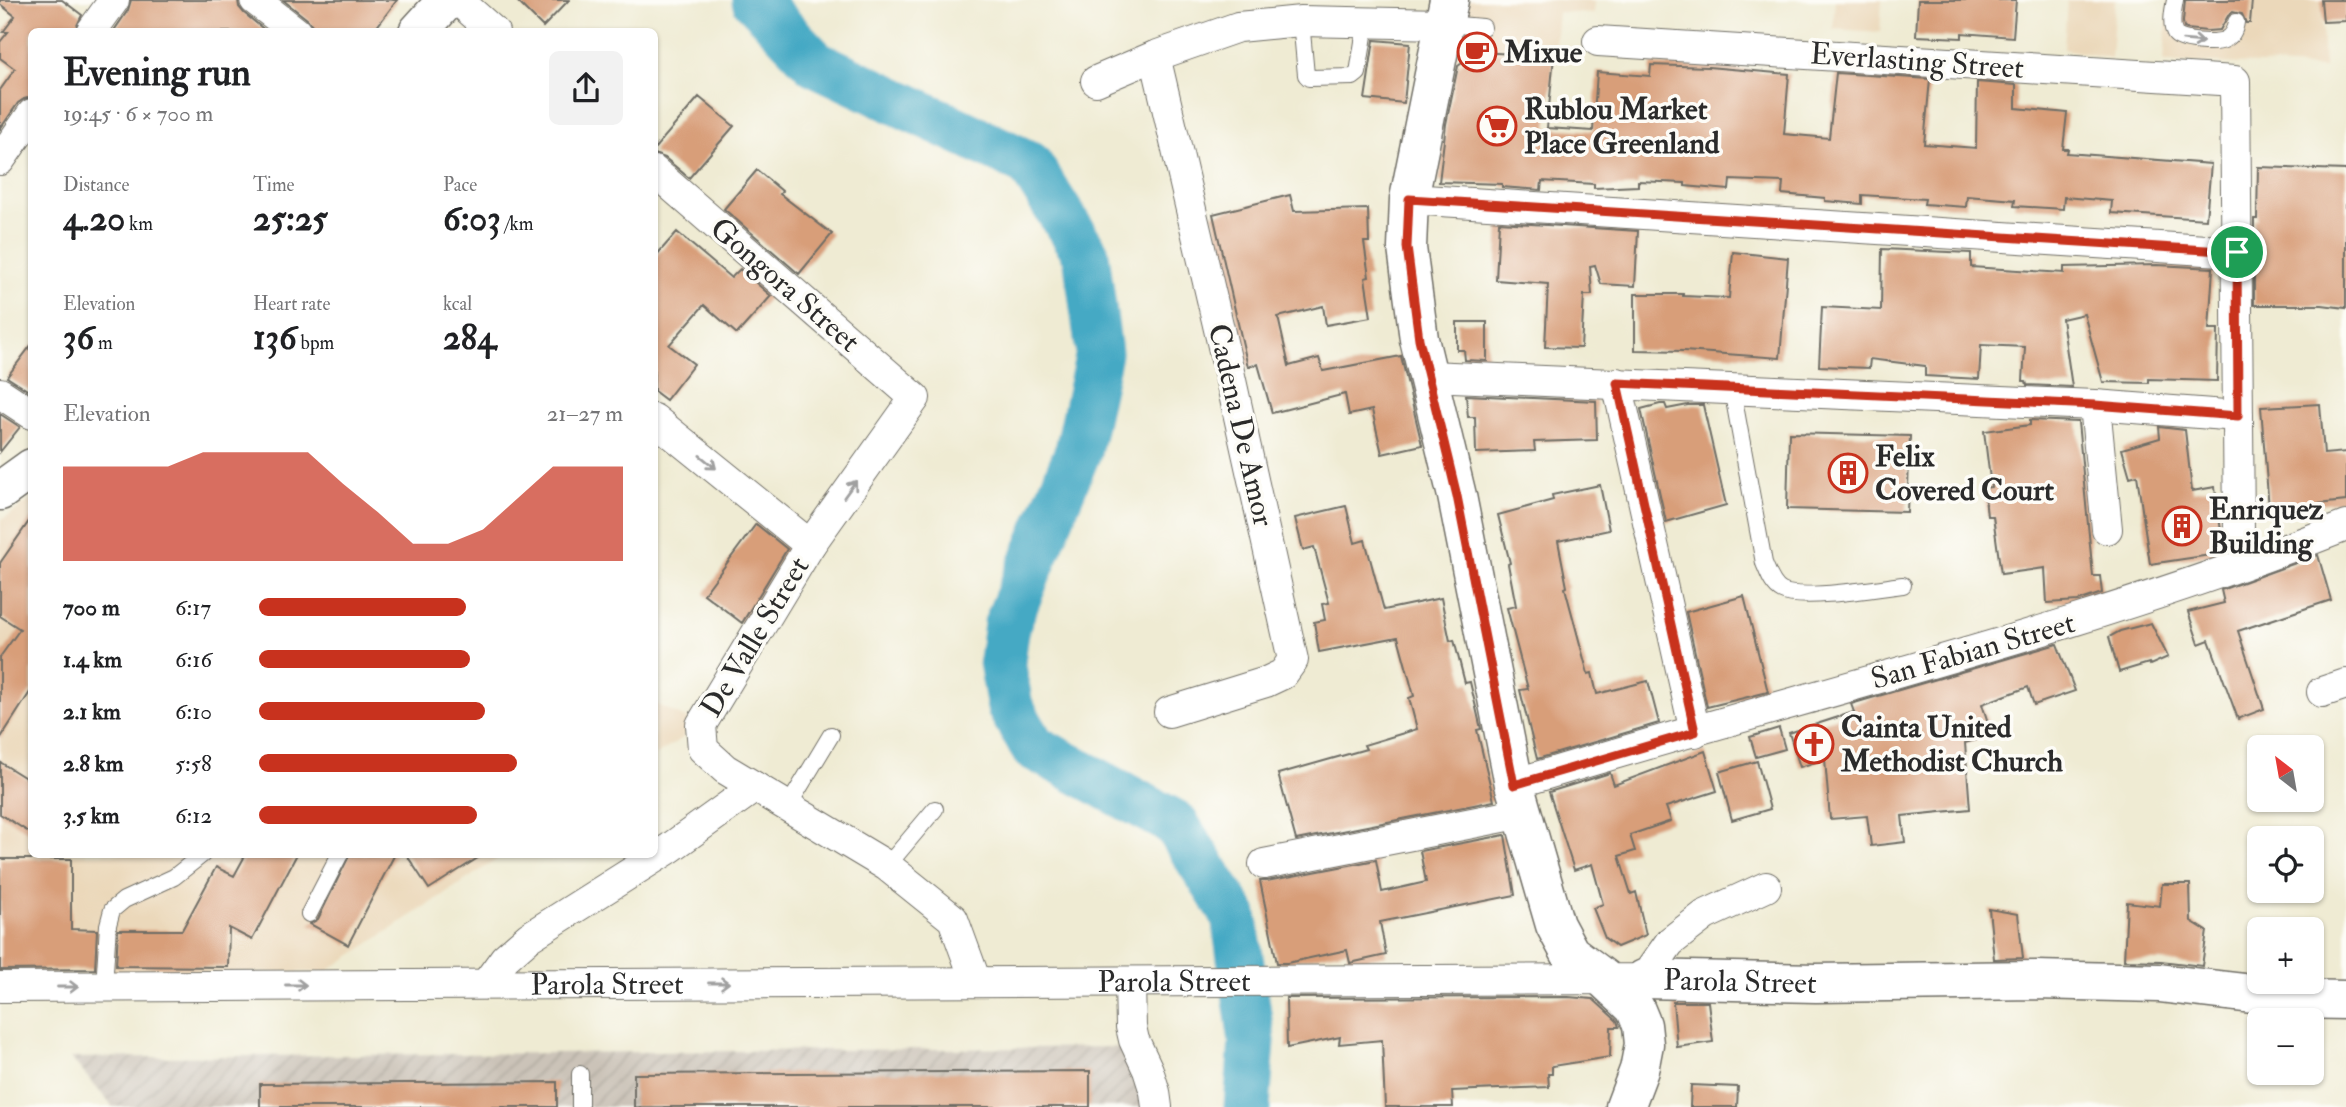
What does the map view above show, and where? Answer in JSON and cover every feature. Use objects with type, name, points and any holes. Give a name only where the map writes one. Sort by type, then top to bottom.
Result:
[{"type":"street","points":[[95,28],[114,0]]},
{"type":"street","points":[[254,0],[291,28]]},
{"type":"street","points":[[422,28],[447,0]]},
{"type":"street","points":[[458,0],[490,28]]},
{"type":"street","points":[[1096,81],[1155,56],[1238,27],[1301,21],[1366,23],[1446,12],[1409,199],[1407,247],[1419,339],[1457,496],[1518,799],[1555,925],[1570,953],[1603,978],[1635,1008],[1642,1025],[1644,1044],[1639,1070],[1625,1107]]},
{"type":"street","name":"Everlasting Street","points":[[1598,41],[2235,81],[2237,252]]},
{"type":"street","name":"Cadena De Amor","points":[[1155,56],[1293,660],[1283,674],[1266,682],[1169,712]]},
{"type":"street","points":[[0,160],[17,122]]},
{"type":"street","name":"Gongora Street","points":[[658,174],[915,398]]},
{"type":"street","points":[[1409,199],[2237,252],[2239,534]]},
{"type":"street","points":[[1429,376],[2095,405],[2238,416]]},
{"type":"street","points":[[1617,383],[1695,732]]},
{"type":"street","points":[[0,393],[28,411]]},
{"type":"street","name":"De Valle Street","points":[[915,398],[810,545],[701,724],[703,749],[725,769],[887,866],[953,919],[975,982]]},
{"type":"street","points":[[2095,405],[2107,529]]},
{"type":"street","points":[[658,422],[810,545]]},
{"type":"street","points":[[0,491],[28,471]]},
{"type":"street","name":"San Fabian Street","points":[[1264,864],[1518,799],[1695,732],[2052,629],[2256,562],[2346,526]]},
{"type":"street","points":[[658,856],[755,787]]},
{"type":"street","points":[[486,984],[505,958],[529,937],[654,858]]},
{"type":"street","points":[[1644,979],[1670,942],[1705,915],[1766,887]]},
{"type":"street","name":"Parola Street","points":[[0,987],[1603,978],[1816,984],[2036,980],[2159,983],[2294,999],[2346,1000]]},
{"type":"street","points":[[1130,982],[1131,1027],[1148,1070],[1157,1107]]},
{"type":"lane","points":[[2175,0],[2172,20],[2174,34],[2180,40],[2216,43],[2227,40],[2235,30],[2236,22]]},
{"type":"lane","points":[[1446,12],[1483,27]]},
{"type":"lane","points":[[1301,21],[1306,75],[1309,78],[1353,77],[1358,73],[1366,23]]},
{"type":"lane","points":[[1732,389],[1764,564],[1772,581],[1781,591],[1803,595],[1903,585]]},
{"type":"lane","points":[[787,808],[831,735]]},
{"type":"lane","points":[[887,866],[934,809]]},
{"type":"lane","points":[[104,986],[108,925],[112,910],[124,900],[174,877],[198,858]]},
{"type":"lane","points":[[309,914],[338,858]]},
{"type":"lane","points":[[580,1074],[580,1107]]},
{"type":"shaded area","name":"Rublou Market Place Greenland","points":[[1468,0],[1595,0],[1594,14],[1558,12],[1542,185],[1439,182],[1454,69]]},
{"type":"shaded area","points":[[1835,0],[1882,0],[1880,32],[1833,29]]},
{"type":"shaded area","points":[[2067,0],[2115,0],[2111,58],[2064,49]]},
{"type":"shaded area","points":[[2168,0],[2321,0],[2324,68],[2164,62]]},
{"type":"shaded area","points":[[28,502],[28,858],[499,858],[326,972],[0,974],[0,521]]},
{"type":"shaded area","points":[[658,705],[688,719],[684,737],[658,754]]},
{"type":"shaded area","points":[[1125,1047],[1150,1107],[113,1107],[71,1058]]},
{"type":"building","points":[[0,0],[62,0],[82,15],[76,28],[28,28],[28,98],[18,103],[0,129],[0,90],[15,69],[0,58],[0,42],[8,32],[3,32],[15,16],[0,4]]},
{"type":"building","points":[[131,0],[238,0],[244,13],[262,28],[116,28],[128,10]]},
{"type":"building","points":[[283,0],[397,0],[376,28],[312,28],[307,19]]},
{"type":"building","points":[[516,0],[569,0],[543,27]]},
{"type":"building","points":[[1918,0],[2016,0],[2013,37],[1962,33],[1962,38],[1916,36]]},
{"type":"building","points":[[2185,0],[2252,0],[2250,23],[2246,23],[2242,14],[2233,12],[2220,30],[2184,28]]},
{"type":"building","points":[[2321,0],[2346,0],[2346,21],[2323,22]]},
{"type":"building","points":[[1374,40],[1410,43],[1404,103],[1365,99]]},
{"type":"building","points":[[1477,52],[1554,56],[1547,128],[1593,131],[1597,72],[1650,76],[1651,65],[1789,74],[1784,134],[1829,138],[1836,73],[1930,79],[1924,144],[1976,148],[1977,82],[2016,85],[2016,108],[2067,113],[2063,149],[2068,149],[2067,153],[2211,164],[2206,219],[2111,213],[2112,201],[2064,197],[2063,209],[2014,206],[2015,200],[1967,196],[1966,207],[1924,204],[1925,199],[1862,195],[1862,204],[1825,201],[1825,198],[1782,194],[1783,182],[1730,180],[1729,190],[1685,186],[1685,183],[1638,181],[1638,186],[1594,188],[1594,184],[1542,181],[1541,190],[1502,187],[1502,184],[1439,182],[1446,124],[1458,66]]},
{"type":"building","points":[[699,97],[734,126],[689,178],[658,155],[658,144]]},
{"type":"building","points":[[2258,167],[2346,170],[2346,308],[2322,305],[2254,305],[2254,219],[2257,219]]},
{"type":"building","points":[[757,170],[782,191],[780,194],[832,234],[799,274],[724,209]]},
{"type":"building","points":[[1290,195],[1294,211],[1368,209],[1369,242],[1364,242],[1369,277],[1365,278],[1371,317],[1326,325],[1323,306],[1278,317],[1289,366],[1319,358],[1323,371],[1401,356],[1422,445],[1382,454],[1372,410],[1349,415],[1345,394],[1272,413],[1258,364],[1248,367],[1213,214]]},
{"type":"building","points":[[1499,222],[1638,231],[1635,286],[1601,284],[1595,265],[1590,266],[1592,295],[1584,295],[1581,348],[1545,347],[1548,284],[1496,280]]},
{"type":"building","points":[[677,232],[731,278],[740,269],[771,296],[737,334],[704,305],[669,345],[694,364],[666,400],[658,394],[658,253]]},
{"type":"building","points":[[1882,249],[1971,253],[1971,267],[2064,273],[2064,267],[2157,265],[2213,268],[2209,329],[2218,329],[2217,381],[2149,379],[2149,383],[2103,382],[2084,314],[2062,319],[2072,387],[2027,385],[2026,381],[2023,381],[2025,347],[1981,345],[1979,379],[1925,376],[1925,366],[1870,359],[1869,368],[1819,366],[1822,307],[1881,310]]},
{"type":"building","points":[[1733,252],[1788,258],[1780,358],[1635,350],[1635,294],[1729,298]]},
{"type":"building","points":[[1457,322],[1487,322],[1487,361],[1465,360],[1464,350],[1457,350]]},
{"type":"building","points":[[28,349],[28,390],[7,377]]},
{"type":"building","points":[[1466,395],[1596,401],[1597,440],[1534,442],[1535,451],[1476,453],[1475,417],[1468,417]]},
{"type":"building","points":[[1665,404],[1667,409],[1703,405],[1726,505],[1666,522],[1641,409]]},
{"type":"building","points":[[2320,404],[2324,454],[2346,452],[2346,501],[2269,509],[2261,407]]},
{"type":"building","points":[[0,414],[20,427],[0,452]]},
{"type":"building","points":[[2030,420],[2078,422],[2093,576],[2100,576],[2102,593],[2078,601],[2047,603],[2045,568],[2001,574],[1993,516],[1987,516],[1984,488],[1991,487],[1984,431],[2030,425]]},
{"type":"building","points":[[2159,427],[2185,430],[2192,491],[2215,487],[2224,553],[2150,564],[2137,475],[2130,477],[2122,449],[2160,438]]},
{"type":"building","name":"Felix Covered Court","points":[[1789,433],[1910,436],[1907,512],[1787,509]]},
{"type":"building","points":[[1600,485],[1609,530],[1558,541],[1567,587],[1565,588],[1588,674],[1592,673],[1597,694],[1648,681],[1659,723],[1537,759],[1520,690],[1528,689],[1507,608],[1516,606],[1508,564],[1510,563],[1498,515],[1553,500],[1552,495]]},
{"type":"building","points":[[1346,506],[1355,543],[1365,540],[1384,610],[1441,598],[1450,641],[1454,640],[1465,683],[1470,682],[1481,729],[1477,730],[1494,801],[1296,840],[1278,774],[1366,749],[1364,745],[1417,729],[1409,698],[1414,696],[1398,637],[1319,652],[1314,622],[1325,620],[1322,604],[1329,603],[1314,547],[1303,550],[1295,518]]},
{"type":"building","points":[[28,523],[28,695],[0,739],[0,657],[20,629],[0,616],[0,563]]},
{"type":"building","points":[[756,524],[787,549],[742,623],[704,594]]},
{"type":"building","points":[[2318,555],[2331,600],[2238,631],[2264,709],[2238,719],[2209,640],[2199,644],[2188,612],[2224,603],[2221,590]]},
{"type":"building","points":[[1744,596],[1768,692],[1707,707],[1686,612]]},
{"type":"building","points":[[2151,623],[2168,657],[2150,665],[2149,663],[2119,672],[2109,637],[2120,631]]},
{"type":"building","points":[[2057,644],[2075,691],[2034,705],[2028,687],[1982,704],[1992,735],[1965,743],[1970,809],[1902,816],[1905,842],[1871,846],[1867,816],[1830,819],[1825,759],[1800,767],[1789,733],[1854,712],[1851,704]]},
{"type":"building","points":[[1779,728],[1785,749],[1756,757],[1750,737]]},
{"type":"building","points":[[1705,751],[1717,791],[1666,807],[1671,821],[1630,835],[1635,851],[1619,856],[1631,894],[1636,892],[1646,935],[1617,947],[1605,938],[1593,908],[1603,904],[1592,864],[1574,870],[1549,792],[1610,773],[1614,785]]},
{"type":"building","points":[[1757,761],[1770,809],[1732,820],[1719,772]]},
{"type":"building","points":[[0,762],[28,780],[28,832],[0,814]]},
{"type":"building","points":[[1505,835],[1515,895],[1380,922],[1386,955],[1350,963],[1347,950],[1277,963],[1260,881],[1376,860],[1382,892],[1426,882],[1420,851]]},
{"type":"building","points":[[244,858],[295,858],[252,940],[229,928],[228,967],[116,966],[118,930],[182,930],[216,867],[234,876]]},
{"type":"building","points":[[348,858],[393,858],[348,945],[310,924],[318,919]]},
{"type":"building","points":[[409,858],[478,858],[429,889]]},
{"type":"building","points":[[0,859],[71,859],[71,929],[97,930],[95,969],[0,970]]},
{"type":"building","points":[[2162,884],[2190,884],[2191,921],[2207,931],[2202,966],[2124,960],[2127,902],[2160,906]]},
{"type":"building","points":[[1989,909],[2018,914],[2023,958],[1994,959]]},
{"type":"building","points":[[1286,998],[1593,999],[1617,1021],[1619,1027],[1611,1027],[1610,1057],[1552,1066],[1552,1074],[1548,1074],[1549,1087],[1452,1091],[1453,1107],[1385,1107],[1382,1040],[1339,1044],[1340,1037],[1287,1048]]},
{"type":"building","points":[[1673,1002],[1708,1002],[1713,1042],[1677,1047]]},
{"type":"building","points":[[1090,1071],[1090,1107],[634,1107],[634,1074]]},
{"type":"building","points":[[557,1082],[557,1107],[260,1107],[260,1084]]},
{"type":"building","points":[[1691,1085],[1738,1087],[1737,1107],[1690,1107]]},
{"type":"waterway","points":[[755,0],[815,63],[1029,164],[1086,254],[1099,353],[1078,451],[1007,624],[1002,661],[1010,707],[1033,747],[1175,823],[1234,915],[1252,1041],[1247,1107]]},
{"type":"place","name":"Mixue","points":[[1477,52]]},
{"type":"place","name":"Rublou Market Place Greenland","points":[[1497,126]]},
{"type":"place","name":"Felix Covered Court","points":[[1848,473]]},
{"type":"place","name":"Enriquez Building","points":[[2182,526]]},
{"type":"place","name":"Cainta United Methodist Church","points":[[1814,744]]},
{"type":"route","points":[[1409,199],[2237,252],[2238,416],[2095,405],[1617,383],[1695,732],[1514,785],[1457,496],[1419,339],[1407,247],[1409,199]]}]
